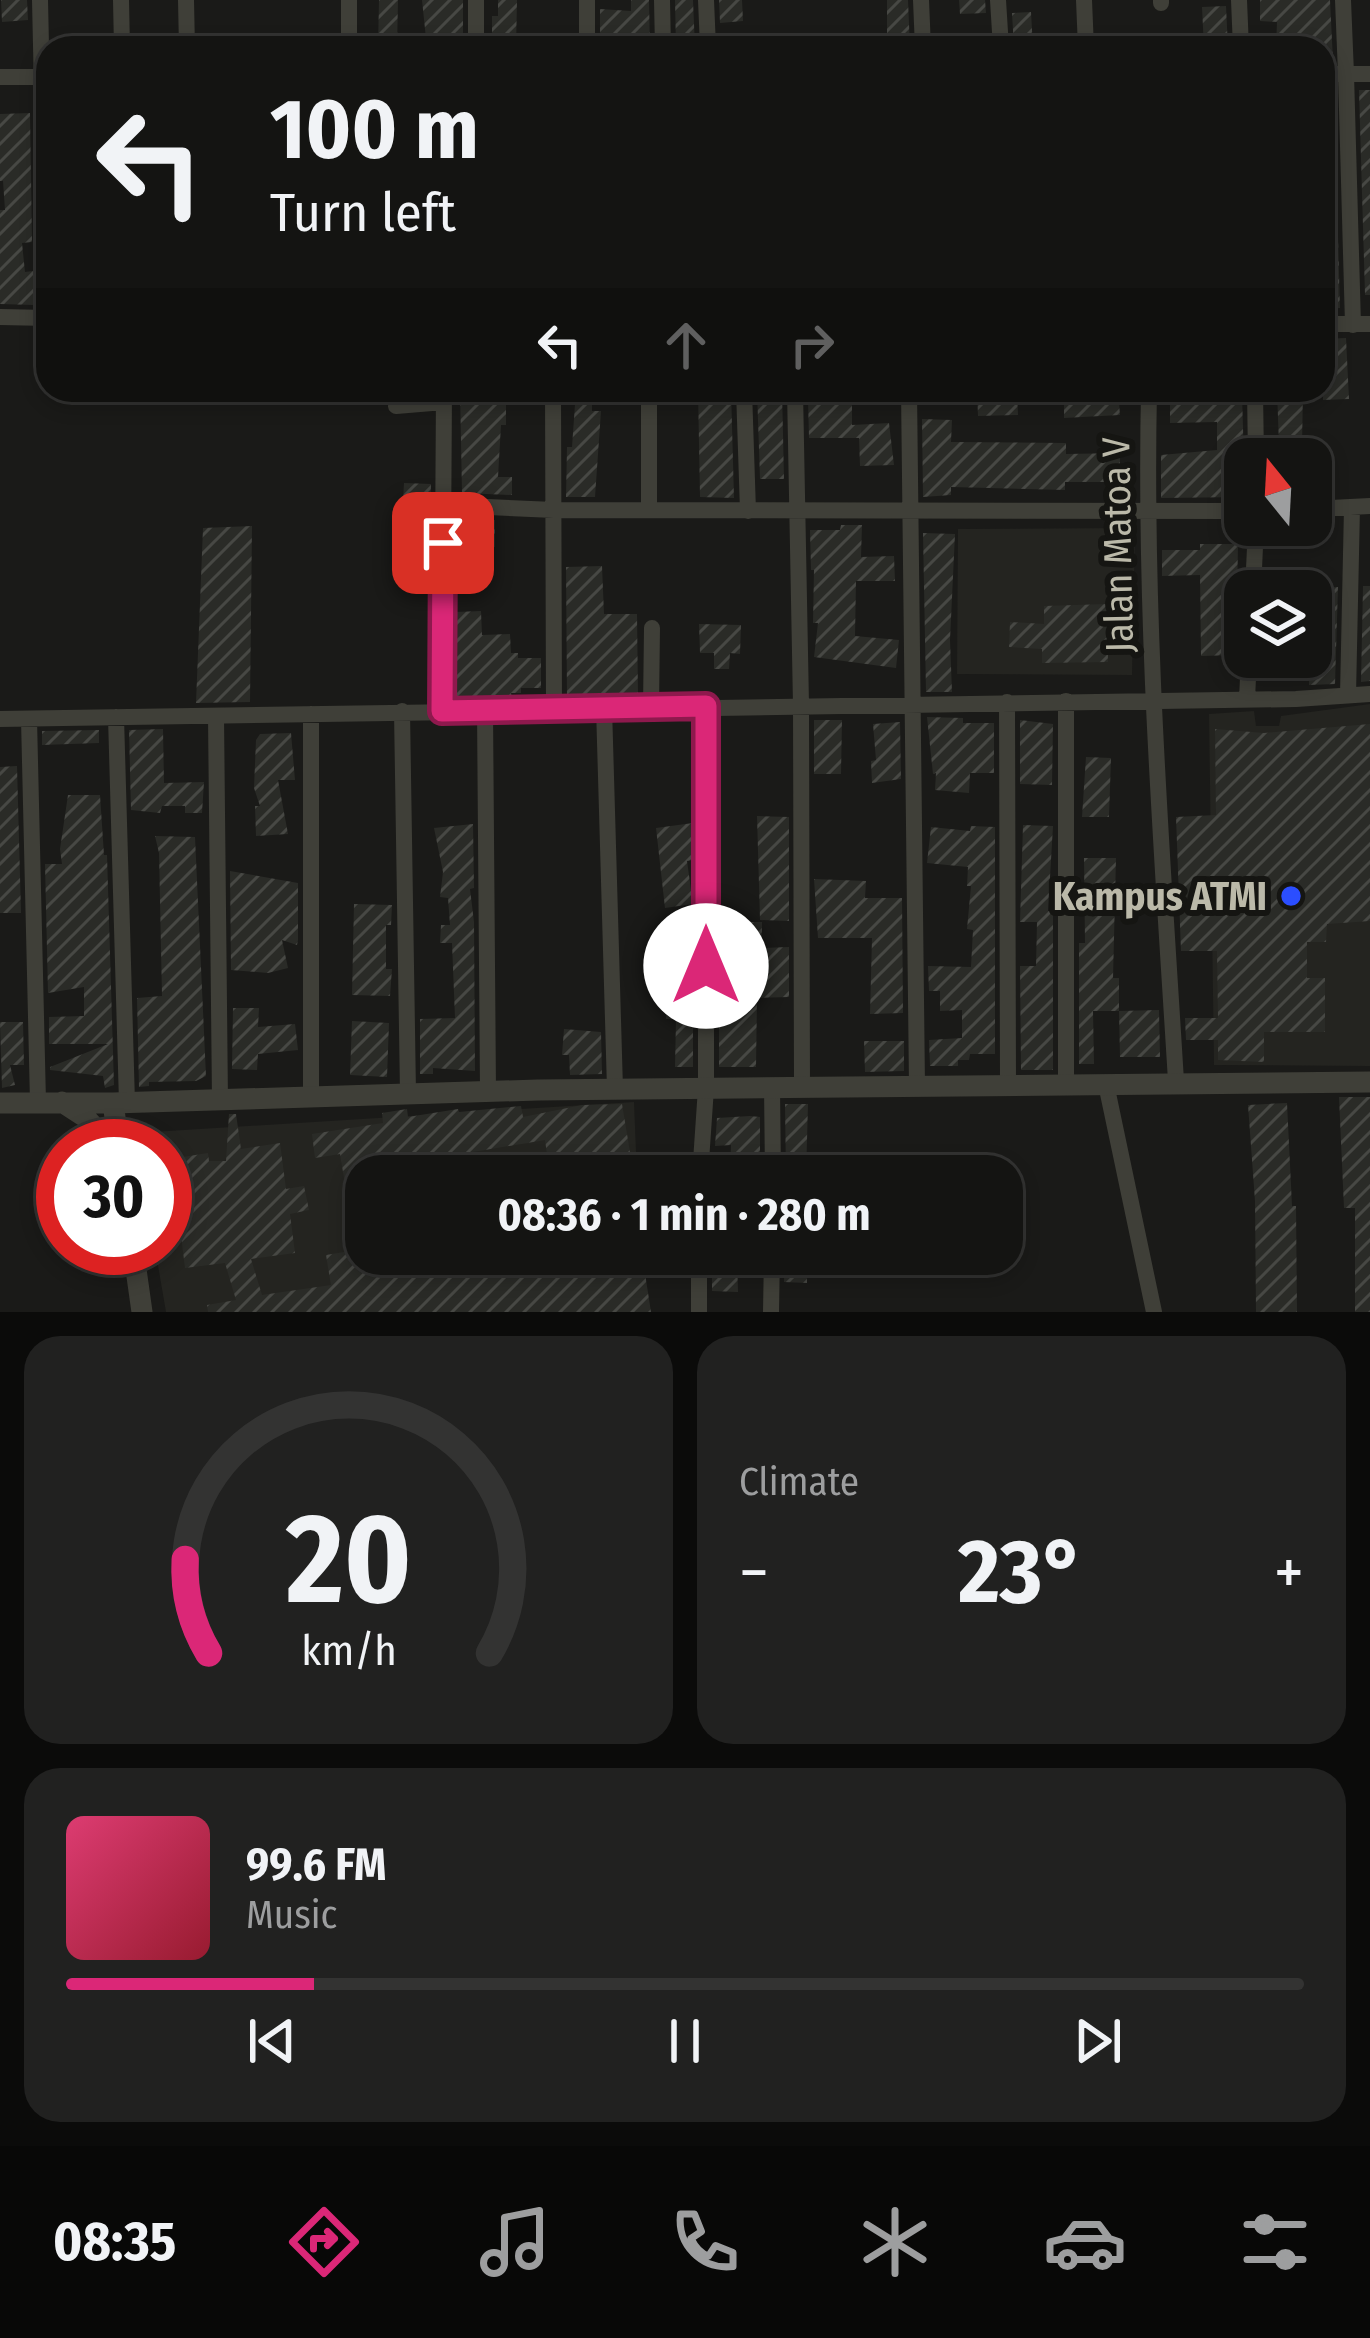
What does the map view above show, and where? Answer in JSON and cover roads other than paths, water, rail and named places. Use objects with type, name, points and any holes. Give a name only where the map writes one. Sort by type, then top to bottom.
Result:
[{"type":"street","points":[[40,0],[42,36]]},
{"type":"street","points":[[121,0],[122,36]]},
{"type":"street","points":[[186,0],[187,36]]},
{"type":"street","points":[[349,0],[350,36]]},
{"type":"street","points":[[476,0],[476,36]]},
{"type":"street","points":[[587,0],[587,36]]},
{"type":"street","points":[[662,0],[663,36]]},
{"type":"street","points":[[706,0],[707,36]]},
{"type":"street","points":[[921,0],[922,36]]},
{"type":"street","points":[[998,0],[1000,36]]},
{"type":"street","points":[[1084,0],[1086,36]]},
{"type":"street","points":[[1239,0],[1240,36]]},
{"type":"street","points":[[1342,0],[1362,325]]},
{"type":"street","points":[[1335,74],[1370,74]]},
{"type":"street","points":[[0,76],[36,76]]},
{"type":"street","points":[[0,316],[36,318]]},
{"type":"street","points":[[396,406],[415,402]]},
{"type":"street","points":[[442,711],[444,402]]},
{"type":"street","points":[[553,402],[554,708]]},
{"type":"street","points":[[649,402],[650,510]]},
{"type":"street","points":[[744,402],[748,511]]},
{"type":"street","points":[[795,402],[802,1087]]},
{"type":"street","points":[[909,402],[917,1086]]},
{"type":"street","name":"Jalan Matoa V","points":[[1149,402],[1146,509],[1153,699],[1176,1081]]},
{"type":"street","points":[[1255,402],[1256,438]]},
{"type":"street","points":[[444,505],[554,510],[1224,511]]},
{"type":"street","points":[[1348,695],[1361,507]]},
{"type":"street","points":[[651,707],[652,628]]},
{"type":"street","points":[[1247,699],[1248,678]]},
{"type":"street","points":[[0,719],[1370,694]]},
{"type":"street","points":[[1066,701],[1066,1082]]},
{"type":"street","points":[[1007,702],[1008,1084]]},
{"type":"street","points":[[701,1155],[706,1088],[706,706]]},
{"type":"street","points":[[604,707],[615,1089]]},
{"type":"street","points":[[485,709],[488,1091]]},
{"type":"street","points":[[402,712],[408,1093]]},
{"type":"street","points":[[311,714],[311,1096]]},
{"type":"street","points":[[216,716],[220,1101]]},
{"type":"street","points":[[116,718],[118,1119]]},
{"type":"street","points":[[29,719],[38,1102]]},
{"type":"street","points":[[0,1103],[1066,1082],[1370,1082]]},
{"type":"street","points":[[1106,1084],[1154,1312]]},
{"type":"street","points":[[772,1088],[773,1155]]},
{"type":"street","points":[[62,1102],[87,1119]]},
{"type":"street","points":[[137,1275],[142,1312]]},
{"type":"street","points":[[699,1275],[699,1312]]},
{"type":"street","points":[[771,1312],[772,1275]]},
{"type":"place","name":"Kampus ATMI","points":[[1291,896]]}]
